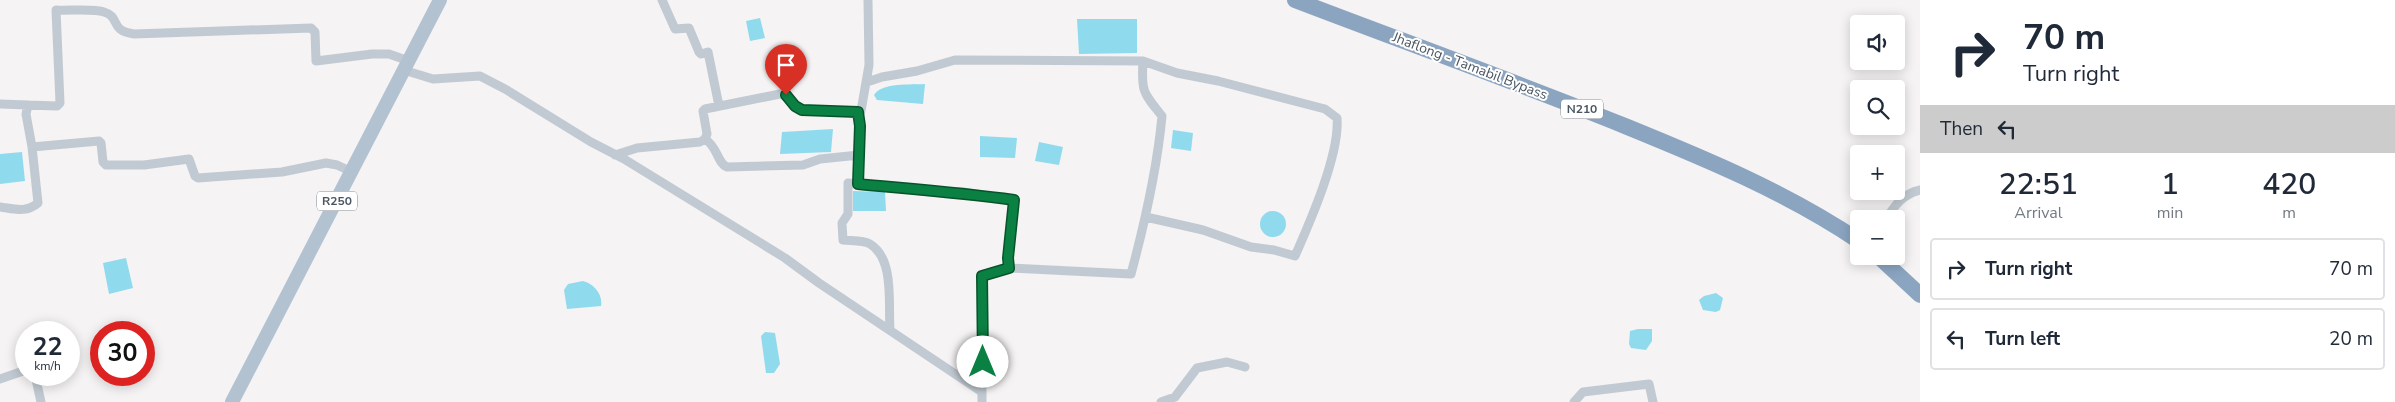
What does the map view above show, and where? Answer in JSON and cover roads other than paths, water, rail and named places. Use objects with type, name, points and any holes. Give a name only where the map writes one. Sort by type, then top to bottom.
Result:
[{"type":"highway","name":"Jhaflong - Tamabil Bypass","points":[[1295,0],[1579,108],[1732,170],[1825,219],[1850,236]]},
{"type":"highway","points":[[1888,265],[1920,295]]},
{"type":"main road","name":"R250","points":[[239,402],[409,66],[440,0]]},
{"type":"main road","name":"R250","points":[[232,402],[352,172],[447,0]]},
{"type":"street","points":[[662,0],[675,29],[689,28],[699,52],[701,54],[708,52],[719,106]]},
{"type":"street","points":[[705,140],[707,134],[703,111],[708,108],[780,94],[786,95],[795,106],[802,110],[861,111],[864,104],[869,65],[868,0]]},
{"type":"street","points":[[0,104],[58,106],[60,103],[56,10],[104,11],[113,17],[117,28],[123,33],[134,34],[311,28],[314,32],[316,61],[372,54],[389,54],[433,79],[480,76],[785,258],[982,392]]},
{"type":"street","points":[[867,82],[955,60],[1143,61],[1177,73],[1260,91],[1325,109],[1337,118],[1338,131],[1318,200],[1295,256],[1274,250],[1251,248],[1203,230],[1146,217]]},
{"type":"street","points":[[982,402],[982,276],[1009,268],[1131,274],[1146,217],[1160,143],[1162,116],[1146,97],[1141,85],[1143,61]]},
{"type":"street","points":[[0,207],[16,210],[31,208],[38,203],[32,147],[26,114],[28,105]]},
{"type":"street","points":[[858,112],[860,126],[858,184]]},
{"type":"street","points":[[615,155],[637,148],[705,140],[712,144],[721,163],[727,167],[803,165],[820,159],[859,155]]},
{"type":"street","points":[[32,147],[99,141],[101,143],[103,162],[106,165],[144,165],[189,159],[194,176],[198,178],[282,172],[326,163],[337,165],[352,172]]},
{"type":"street","points":[[890,330],[884,259],[867,242],[843,240],[842,223],[848,214],[848,184],[931,192],[963,192],[1014,200],[1008,258],[1009,268]]},
{"type":"street","points":[[1892,210],[1897,202],[1910,192],[1920,190]]},
{"type":"street","points":[[1161,402],[1175,397],[1197,368],[1227,362],[1245,367]]},
{"type":"street","points":[[0,378],[15,373]]},
{"type":"street","points":[[1574,402],[1583,392],[1649,384],[1653,402]]},
{"type":"street","points":[[37,386],[41,402]]},
{"type":"water","points":[[760,18],[765,38],[750,41],[746,21]]},
{"type":"water","points":[[1077,19],[1137,19],[1137,53],[1079,54]]},
{"type":"water","points":[[925,84],[923,104],[877,100],[874,95],[883,88],[890,86]]},
{"type":"water","points":[[833,129],[831,152],[780,154],[782,132]]},
{"type":"water","points":[[1173,130],[1193,133],[1191,151],[1171,148]]},
{"type":"water","points":[[980,136],[1017,138],[1015,158],[980,157]]},
{"type":"water","points":[[1039,142],[1063,147],[1059,165],[1035,161]]},
{"type":"water","points":[[22,152],[25,181],[0,184],[0,154]]},
{"type":"water","points":[[853,191],[885,192],[886,211],[853,211]]},
{"type":"water","points":[[1273,211],[1282,215],[1286,224],[1282,233],[1273,237],[1264,233],[1260,224],[1264,215]]},
{"type":"water","points":[[126,258],[133,288],[109,294],[103,263]]},
{"type":"water","points":[[583,281],[591,284],[597,290],[601,297],[601,306],[567,309],[564,290],[568,284]]},
{"type":"water","points":[[1716,293],[1723,298],[1720,310],[1716,312],[1703,310],[1699,300],[1704,296]]},
{"type":"water","points":[[1652,329],[1652,341],[1646,350],[1631,348],[1629,344],[1630,331]]},
{"type":"water","points":[[765,332],[775,333],[780,364],[774,373],[766,373],[761,336]]}]
